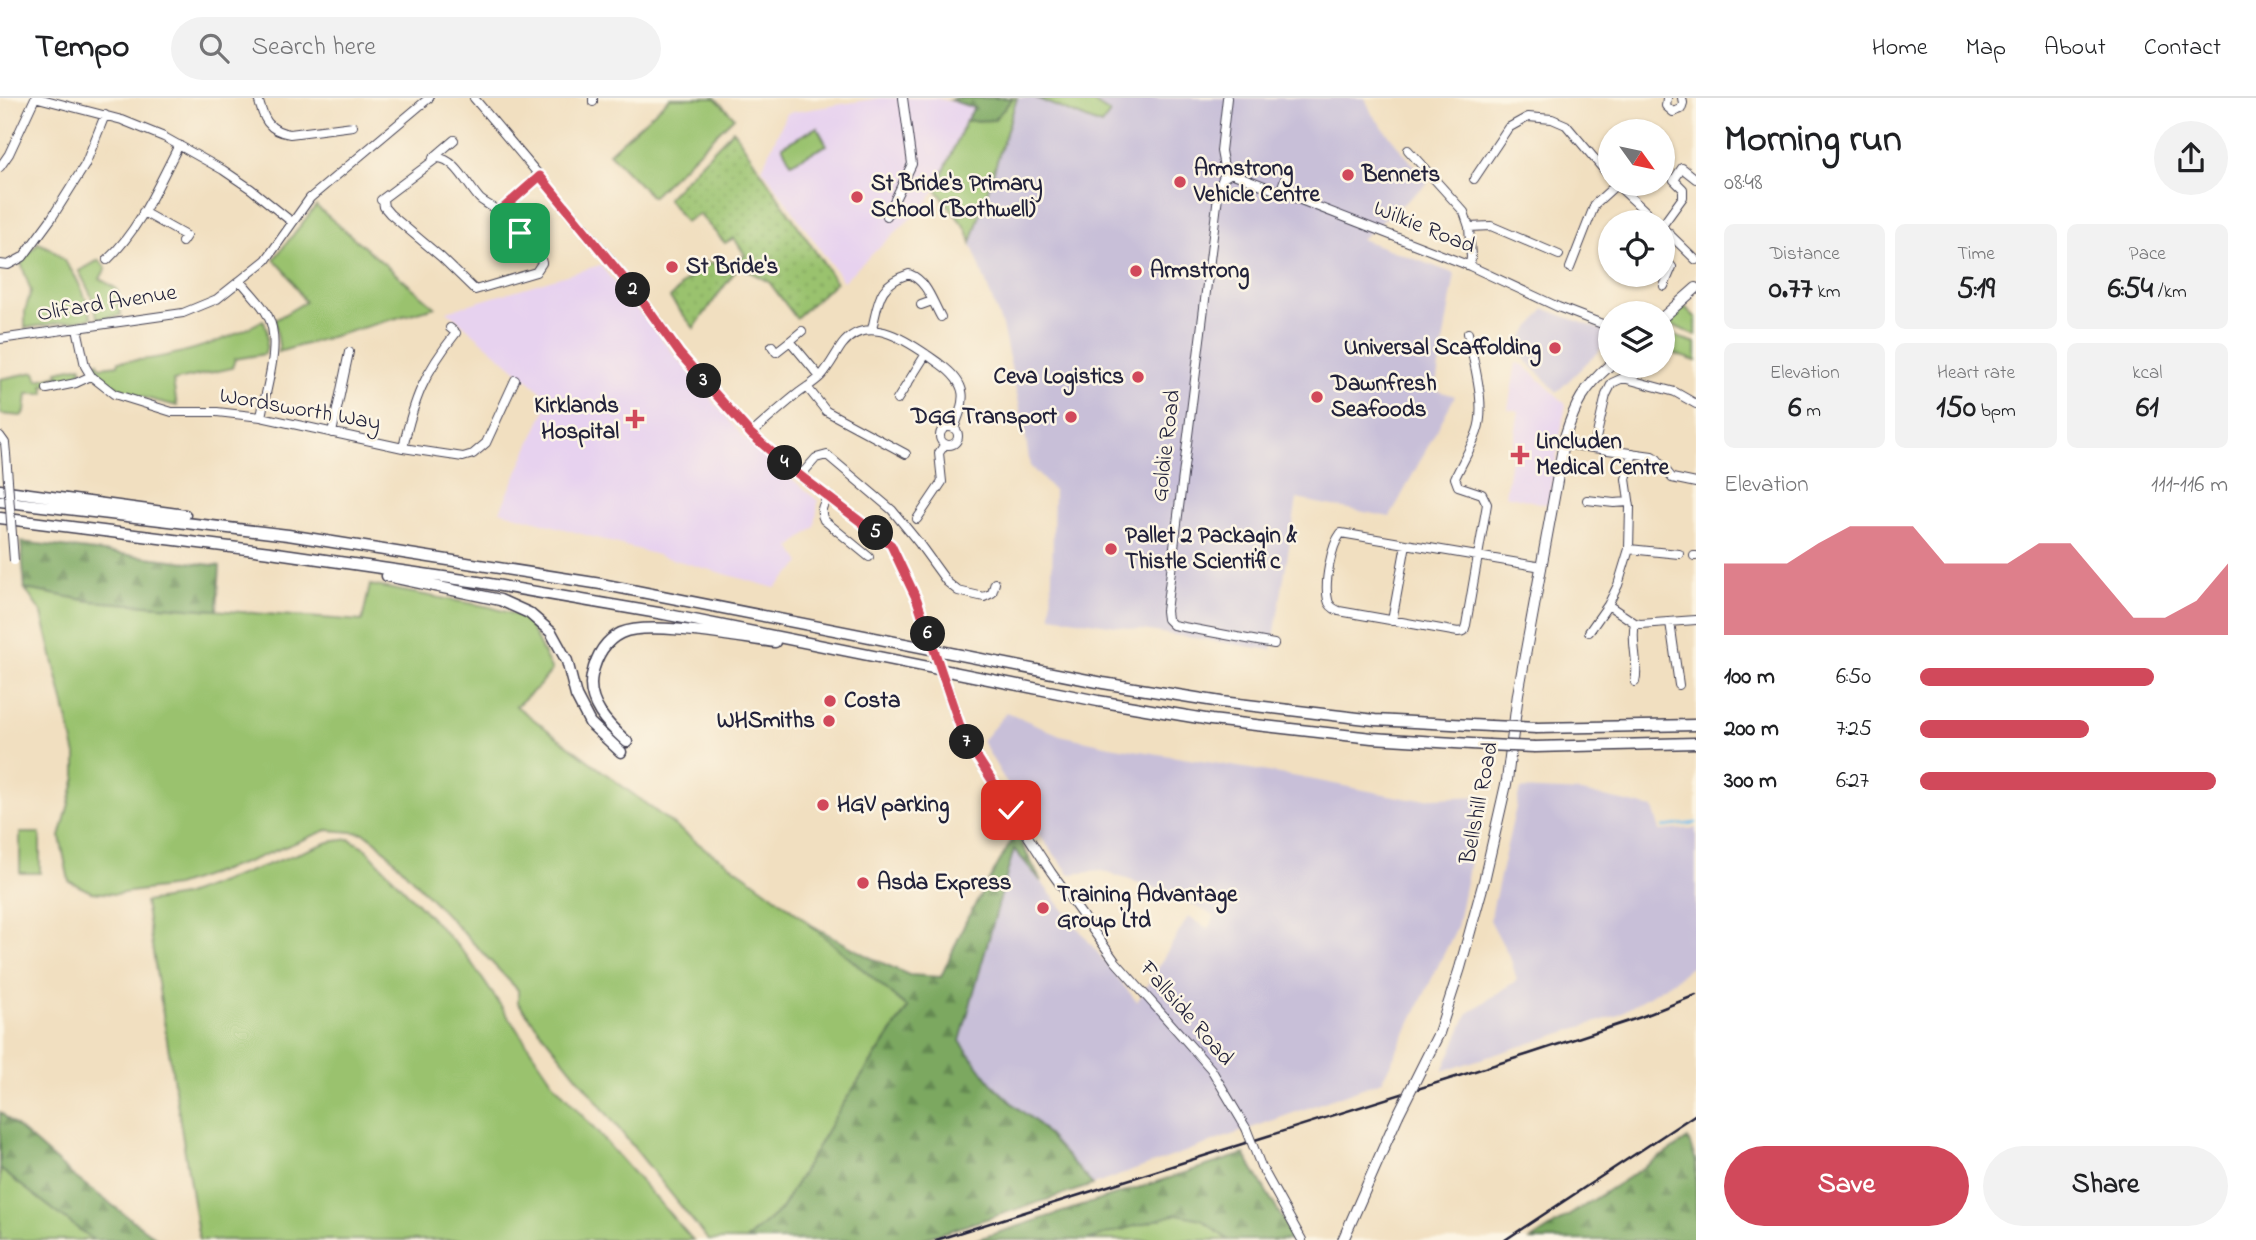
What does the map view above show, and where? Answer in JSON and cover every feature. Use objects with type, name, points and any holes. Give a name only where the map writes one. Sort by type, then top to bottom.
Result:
[{"type":"highway","points":[[0,490],[188,515],[288,535]]},
{"type":"highway","points":[[0,501],[288,535],[601,584],[1168,694],[1375,720],[1537,728],[1696,725]]},
{"type":"highway","points":[[0,518],[478,582],[664,614],[1098,701],[1211,720],[1372,738],[1488,745],[1535,747],[1696,743]]},
{"type":"highway","points":[[307,558],[500,600],[529,613],[551,632],[567,661],[576,696],[590,723],[624,747],[597,710],[590,683],[595,661],[605,645],[622,633],[656,628],[865,653]]},
{"type":"main road","points":[[1675,307],[1696,288]]},
{"type":"main road","name":"Bellshill Road","points":[[1343,1240],[1398,1115],[1439,1034],[1460,968],[1487,870],[1507,780],[1518,694],[1564,444],[1573,411],[1583,391],[1598,377]]},
{"type":"street","points":[[0,167],[36,98],[105,115],[141,127],[179,145],[251,189],[292,222]]},
{"type":"street","points":[[258,98],[262,118],[270,127],[280,132],[290,134],[353,126]]},
{"type":"street","name":"Olifard Avenue","points":[[0,339],[183,313],[217,299],[266,260],[310,198],[429,98]]},
{"type":"street","name":"Fallside Road","points":[[474,98],[640,298],[680,354],[751,434],[891,545],[917,600],[963,735],[1051,872],[1115,961],[1211,1069],[1246,1128],[1261,1166],[1302,1240]]},
{"type":"street","points":[[887,216],[912,164],[904,98]]},
{"type":"street","points":[[1227,98],[1221,151],[1227,170]]},
{"type":"street","points":[[1667,98],[1666,106],[1673,112],[1681,109],[1682,98]]},
{"type":"street","points":[[0,264],[8,265],[23,257],[51,219],[85,165],[105,115]]},
{"type":"street","points":[[1474,179],[1508,128],[1528,117],[1552,119],[1566,124],[1598,163]]},
{"type":"street","points":[[431,160],[442,158],[450,162],[479,198],[499,212],[539,252],[542,263],[536,272],[475,290],[384,207],[381,200],[454,140]]},
{"type":"street","points":[[107,260],[124,244],[179,145]]},
{"type":"street","points":[[1408,149],[1464,212],[1469,227],[1470,266]]},
{"type":"street","points":[[1674,210],[1683,197],[1683,189],[1674,180],[1682,169],[1696,179]]},
{"type":"street","name":"Wilkie Road","points":[[1227,170],[1470,266],[1598,322]]},
{"type":"street","name":"Goldie Road","points":[[1227,170],[1219,188],[1166,611],[1167,620],[1173,625],[1273,644]]},
{"type":"street","points":[[499,212],[540,176]]},
{"type":"street","points":[[1280,192],[1286,176]]},
{"type":"street","points":[[1570,268],[1595,204],[1603,196]]},
{"type":"street","points":[[1629,196],[1644,210]]},
{"type":"street","points":[[144,212],[186,236],[182,242]]},
{"type":"street","points":[[1469,227],[1491,226],[1559,255]]},
{"type":"street","points":[[1675,239],[1696,260]]},
{"type":"street","points":[[872,329],[878,299],[884,288],[909,274],[919,278],[941,317]]},
{"type":"street","points":[[241,281],[268,316],[274,335],[273,356],[261,417]]},
{"type":"street","points":[[921,305],[932,301]]},
{"type":"street","points":[[47,389],[58,384],[76,383],[91,376],[85,366],[77,328]]},
{"type":"street","points":[[751,434],[820,377],[842,345],[853,335],[872,329],[884,331],[926,354],[955,375],[962,390],[964,405],[954,428]]},
{"type":"street","points":[[403,449],[412,409],[421,385],[453,330]]},
{"type":"street","points":[[772,346],[776,352],[802,331]]},
{"type":"street","points":[[1468,332],[1477,380],[1480,416],[1478,430],[1455,478],[1458,486],[1482,494],[1487,504],[1477,556],[1466,625],[1464,631],[1339,611],[1328,601],[1328,581],[1335,541],[1341,533],[1406,544],[1477,556],[1542,567]]},
{"type":"street","points":[[790,341],[820,377]]},
{"type":"street","points":[[332,433],[349,352]]},
{"type":"street","points":[[897,400],[901,388],[926,354]]},
{"type":"street","name":"Wordsworth Way","points":[[91,376],[114,394],[172,412],[217,412],[261,417],[403,449],[463,457],[473,454],[486,443],[515,380]]},
{"type":"street","points":[[1594,447],[1606,395],[1612,383],[1623,378],[1675,392],[1696,404]]},
{"type":"street","points":[[807,387],[826,411],[906,454]]},
{"type":"street","points":[[946,428],[954,428],[958,439],[954,444],[945,444],[941,440],[941,432],[946,428]]},
{"type":"street","points":[[0,436],[5,443],[14,561]]},
{"type":"street","points":[[917,519],[942,482],[939,453],[945,444]]},
{"type":"street","points":[[1564,444],[1652,456],[1672,478],[1696,483]]},
{"type":"street","points":[[891,458],[895,449]]},
{"type":"street","points":[[1589,632],[1608,605],[1629,549],[1626,479],[1633,453]]},
{"type":"street","points":[[801,475],[816,458],[827,455],[892,510],[947,582],[958,591],[984,597],[992,593],[995,583]]},
{"type":"street","points":[[829,496],[822,508],[821,515],[824,520],[869,557]]},
{"type":"street","points":[[1595,512],[1592,501],[1629,502]]},
{"type":"street","points":[[1392,621],[1406,544]]},
{"type":"street","points":[[1629,549],[1679,554]]},
{"type":"street","points":[[1608,605],[1635,623],[1696,620]]},
{"type":"street","points":[[1670,622],[1679,685]]},
{"type":"street","points":[[1635,623],[1632,635],[1637,674],[1635,682]]},
{"type":"shaded area","name":"St Bride's Primary School (Bothwell)","points":[[879,98],[936,98],[974,107],[936,189],[925,205],[843,281],[762,168],[787,113]]},
{"type":"shaded area","points":[[1017,98],[1036,98],[1101,124],[1093,98],[1365,98],[1372,114],[1428,183],[1361,239],[1455,274],[1435,390],[1455,396],[1390,517],[1297,499],[1272,650],[1051,616],[1054,491],[1030,466],[1002,326],[971,243]]},
{"type":"shaded area","name":"Kirklands Hospital","points":[[600,265],[744,438],[818,501],[815,527],[791,547],[801,563],[775,588],[500,511],[550,399],[447,311]]},
{"type":"shaded area","points":[[1545,309],[1598,329],[1598,352],[1557,392],[1514,348]]},
{"type":"shaded area","points":[[1516,363],[1524,365],[1566,404],[1548,503],[1544,504],[1505,495],[1519,411],[1508,409]]},
{"type":"shaded area","points":[[1007,712],[1060,735],[1110,746],[1304,778],[1409,799],[1483,796],[1457,927],[1382,1081],[1093,1185],[1085,1178],[1036,1122],[991,1083],[960,1041],[1014,848],[1137,1002],[1188,917],[1208,928],[1215,916],[1167,892],[1102,871],[1070,874],[1031,825],[982,741]]},
{"type":"shaded area","points":[[1520,789],[1582,792],[1653,808],[1660,831],[1696,828],[1696,963],[1672,982],[1616,1016],[1443,1071],[1467,1014],[1517,980],[1511,960],[1490,920]]},
{"type":"green space","points":[[670,98],[715,98],[734,117],[652,197],[609,153]]},
{"type":"green space","points":[[1013,98],[1017,98],[971,243],[967,230],[936,189],[966,121],[994,120]]},
{"type":"green space","points":[[1013,98],[994,120],[966,121],[974,108],[950,100]]},
{"type":"green space","points":[[1036,98],[1093,98],[1093,102],[1110,113],[1101,125]]},
{"type":"green space","points":[[817,127],[827,145],[791,163],[782,146]]},
{"type":"green space","points":[[733,130],[836,282],[796,318],[769,282],[739,266],[694,328],[670,298],[708,262],[714,262],[719,267],[724,264],[728,268],[745,255],[734,238],[725,243],[699,214],[685,222],[667,198]]},
{"type":"green space","points":[[316,206],[435,307],[278,352],[275,320],[305,302],[286,272],[274,259]]},
{"type":"green space","points":[[38,243],[49,248],[67,264],[80,285],[92,318],[25,328],[25,311],[31,291],[21,263]]},
{"type":"green space","points":[[99,260],[106,268],[100,279],[117,289],[121,315],[98,319],[91,295],[79,271]]},
{"type":"green space","points":[[1685,307],[1696,318],[1696,336],[1675,326],[1675,315]]},
{"type":"green space","points":[[263,320],[267,336],[265,354],[235,359],[232,368],[173,381],[177,406],[133,395],[107,381],[91,364],[98,362],[100,367],[118,365],[119,361],[174,354],[231,336]]},
{"type":"green space","points":[[1675,334],[1696,343],[1696,361],[1675,354]]},
{"type":"green space","points":[[81,366],[78,376],[64,382],[59,378],[53,379],[50,385],[43,385],[45,394],[27,394],[25,412],[21,416],[0,414],[0,379],[35,372],[38,380],[59,375],[57,371]]},
{"type":"green space","points":[[21,542],[220,566],[217,610],[90,601],[25,589]]},
{"type":"green space","points":[[370,585],[490,607],[526,618],[552,670],[539,686],[516,706],[707,850],[786,905],[908,1007],[841,1107],[781,1209],[746,1240],[708,1240],[518,1003],[518,990],[376,841],[364,833],[327,830],[247,862],[176,886],[115,894],[91,892],[69,881],[60,837],[76,777],[76,755],[42,614],[25,589],[90,601],[362,621]]},
{"type":"green space","points":[[20,833],[40,833],[40,873],[20,873]]},
{"type":"green space","points":[[1016,833],[1041,881],[1014,849],[960,1041],[991,1083],[1036,1122],[1093,1185],[920,1240],[746,1240],[781,1209],[841,1107],[908,1008],[808,923],[869,957],[909,975],[941,977],[967,919]]},
{"type":"green space","points":[[349,839],[364,847],[466,955],[555,1085],[693,1240],[199,1240],[145,902],[183,896],[329,842]]},
{"type":"green space","points":[[0,1112],[72,1175],[159,1240],[93,1240],[0,1169]]},
{"type":"green space","points":[[1688,1139],[1696,1161],[1696,1240],[1531,1240]]},
{"type":"green space","points":[[1244,1154],[1295,1240],[975,1240]]},
{"type":"green space","points":[[1244,1154],[1295,1240],[1228,1240],[1201,1219],[1177,1214],[1087,1240],[975,1240]]},
{"type":"green space","points":[[0,1169],[93,1240],[0,1240]]},
{"type":"waterway","points":[[1663,827],[1696,823]]},
{"type":"railway","points":[[936,1240],[1529,1054],[1641,1017],[1696,995]]},
{"type":"railway","points":[[1505,1240],[1696,1114]]},
{"type":"place","name":"Bennets","points":[[1348,175]]},
{"type":"place","name":"Armstrong Vehicle Centre","points":[[1180,182]]},
{"type":"place","name":"St Bride's Primary School (Bothwell)","points":[[857,197]]},
{"type":"place","name":"St Bride's","points":[[672,267]]},
{"type":"place","name":"Armstrong","points":[[1136,271]]},
{"type":"place","name":"Universal Scaffolding","points":[[1555,348]]},
{"type":"place","name":"Ceva Logistics","points":[[1138,377]]},
{"type":"place","name":"Dawnfresh Seafoods","points":[[1317,397]]},
{"type":"place","name":"DGG Transport","points":[[1071,417]]},
{"type":"place","name":"Kirklands Hospital","points":[[635,419]]},
{"type":"place","name":"Lincluden Medical Centre","points":[[1520,455]]},
{"type":"place","name":"Pallet 2 Packagin & Thistle Scientific","points":[[1111,549]]},
{"type":"place","name":"Costa","points":[[830,701]]},
{"type":"place","name":"WHSmiths","points":[[829,721]]},
{"type":"place","name":"HGV parking","points":[[823,805]]},
{"type":"place","name":"Asda Express","points":[[863,883]]},
{"type":"place","name":"Training Advantage Group Ltd","points":[[1043,908]]},
{"type":"route","points":[[520,233],[499,212],[540,176],[608,257],[680,354],[751,434],[789,467],[891,545],[917,600],[963,735],[1011,810]]}]
